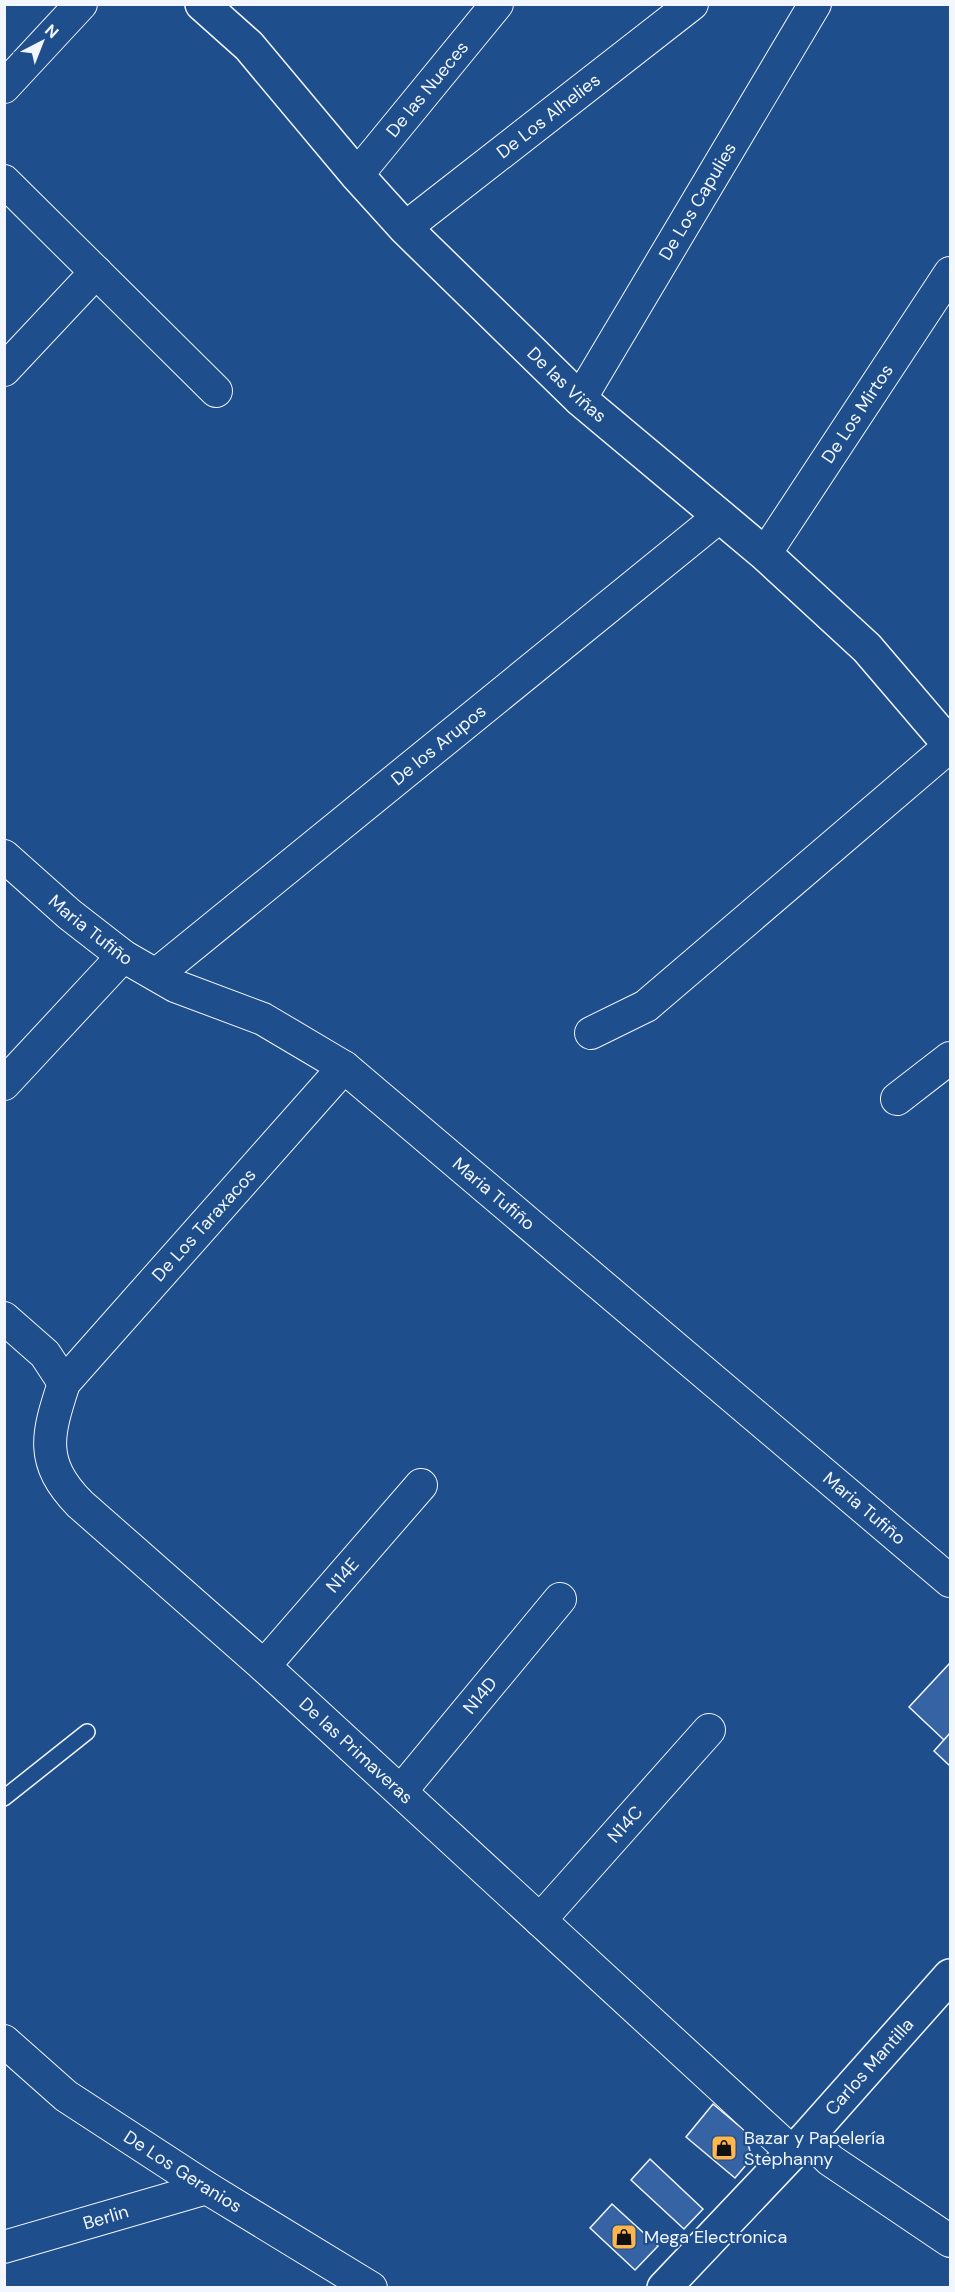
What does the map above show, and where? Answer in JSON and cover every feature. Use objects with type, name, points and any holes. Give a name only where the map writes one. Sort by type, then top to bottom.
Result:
[{"type":"street","points":[[4,87],[81,4]]},
{"type":"street","name":"De las Viñas","points":[[202,4],[249,46],[357,175],[405,228],[580,399],[765,554],[867,648],[951,746]]},
{"type":"street","name":"De las Nueces","points":[[357,175],[497,4]]},
{"type":"street","name":"De Los Alhelies","points":[[405,228],[692,4]]},
{"type":"street","name":"De Los Capulies","points":[[580,399],[815,4]]},
{"type":"street","points":[[4,181],[216,391]]},
{"type":"street","points":[[4,370],[96,272]]},
{"type":"street","name":"De Los Mirtos","points":[[765,554],[951,273]]},
{"type":"street","name":"De los Arupos","points":[[157,974],[720,516]]},
{"type":"street","points":[[591,1033],[646,1006],[951,746]]},
{"type":"street","name":"Maria Tufiño","points":[[4,856],[69,914],[123,956],[175,986],[263,1019],[344,1068],[951,1581]]},
{"type":"street","points":[[4,1084],[123,956]]},
{"type":"street","points":[[897,1099],[951,1058]]},
{"type":"street","name":"De Los Taraxacos","points":[[64,1383],[344,1068]]},
{"type":"street","points":[[4,1318],[45,1354],[64,1383]]},
{"type":"street","name":"De las Primaveras","points":[[64,1383],[54,1413],[50,1447],[53,1467],[64,1487],[89,1512],[264,1666],[540,1920],[799,2145],[830,2160],[951,2241]]},
{"type":"street","name":"N14E","points":[[264,1666],[422,1485]]},
{"type":"street","name":"N14D","points":[[401,1791],[560,1599]]},
{"type":"street","name":"N14C","points":[[540,1920],[709,1730]]},
{"type":"street","name":"Carlos Mantilla","points":[[664,2288],[799,2145],[951,1976]]},
{"type":"street","name":"De Los Geranios","points":[[4,2041],[66,2096],[207,2188],[371,2288]]},
{"type":"street","name":"Berlin","points":[[4,2247],[207,2188]]},
{"type":"lane","points":[[4,1798],[87,1732]]},
{"type":"building","points":[[950,1663],[950,1733],[944,1740],[909,1707]]},
{"type":"building","points":[[950,1733],[950,1766],[934,1751]]},
{"type":"building","name":"Bazar y Papelería Stephanny","points":[[713,2104],[744,2130],[752,2158],[735,2178],[686,2137]]},
{"type":"building","points":[[650,2159],[703,2209],[684,2229],[631,2180]]},
{"type":"building","name":"Mega Electronica","points":[[612,2204],[658,2246],[635,2270],[590,2228]]},
{"type":"place","name":"Bazar y Papelería Stephanny","points":[[724,2148]]},
{"type":"place","name":"Mega Electronica","points":[[624,2237]]}]
